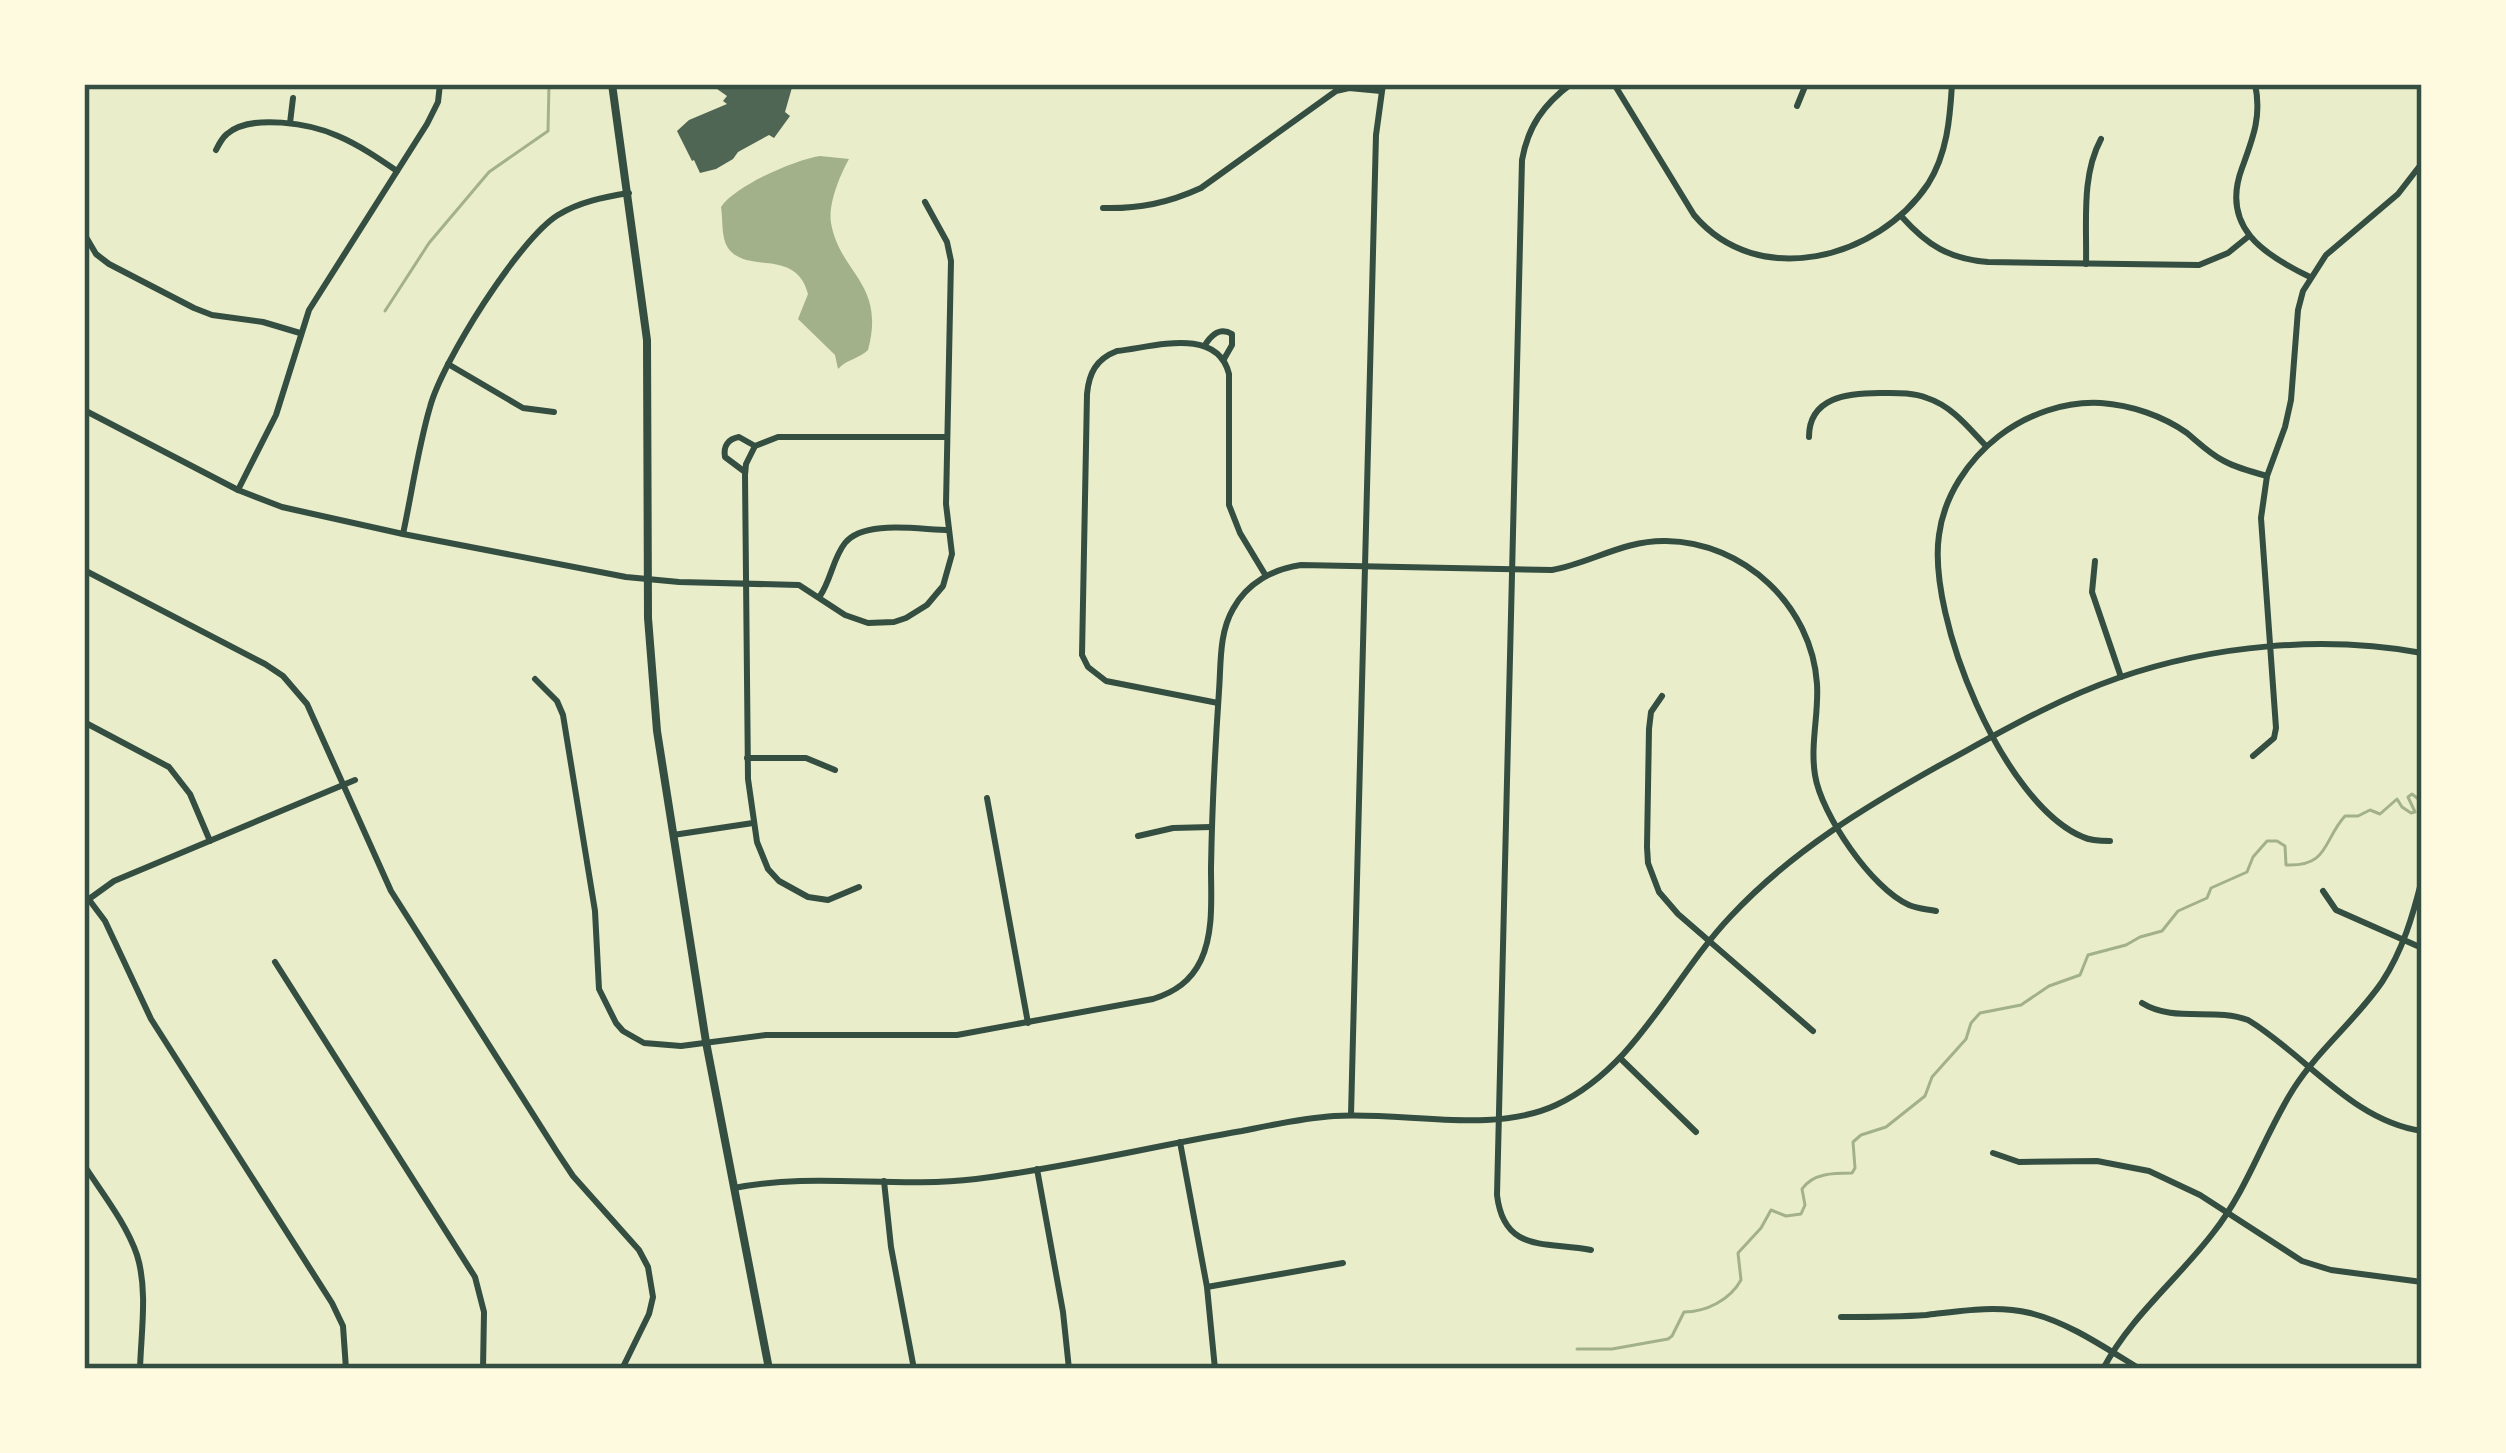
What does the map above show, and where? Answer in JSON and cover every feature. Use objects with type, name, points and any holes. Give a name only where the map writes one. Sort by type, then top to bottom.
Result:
[{"type":"main road","points":[[612,84],[646,340],[652,691],[706,1042],[769,1369]]},
{"type":"street","points":[[238,490],[276,415],[309,310],[427,124],[438,102],[440,84]]},
{"type":"street","points":[[1571,84],[1533,124],[1522,160],[1497,1196],[1512,1233],[1539,1244],[1591,1250]]},
{"type":"street","points":[[1614,84],[1694,215],[1714,236],[1765,256],[1785,258],[1825,256],[1863,243],[1902,217],[1928,184],[1943,150],[1952,84]]},
{"type":"street","points":[[1797,106],[1806,84]]},
{"type":"street","points":[[2255,84],[2258,121],[2237,196],[2242,223],[2268,255],[2310,277]]},
{"type":"street","points":[[1103,208],[1132,209],[1177,199],[1201,188],[1336,91],[1382,88],[1376,135],[1351,1115]]},
{"type":"street","points":[[290,124],[292,98]]},
{"type":"street","points":[[216,150],[224,135],[239,127],[290,124],[333,134],[397,170]]},
{"type":"street","points":[[2086,264],[2089,172],[2101,139]]},
{"type":"street","points":[[2253,756],[2274,738],[2276,728],[2261,518],[2267,476],[2291,400],[2298,310],[2310,277],[2341,240],[2398,194],[2422,163]]},
{"type":"street","points":[[403,534],[430,407],[448,364],[522,248],[557,215],[628,193]]},
{"type":"street","points":[[84,410],[238,490],[310,515],[648,580],[799,585],[855,620],[881,623],[906,618],[927,605],[943,586],[952,554],[946,504],[951,261],[925,202]]},
{"type":"street","points":[[1902,217],[1928,244],[1957,258],[1988,262],[2199,265],[2249,236]]},
{"type":"street","points":[[86,237],[109,264],[194,308],[300,333]]},
{"type":"street","points":[[1205,345],[1218,332],[1232,334],[1224,359]]},
{"type":"street","points":[[1218,703],[1106,681],[1082,656],[1087,394],[1093,368],[1106,355],[1192,343],[1205,345],[1224,359],[1229,374],[1229,505],[1266,576]]},
{"type":"street","points":[[448,364],[523,408],[554,412]]},
{"type":"street","points":[[1809,437],[1812,418],[1832,398],[1898,393],[1941,404],[1986,446]]},
{"type":"street","points":[[2110,841],[2091,840],[2070,830],[2023,783],[1992,737],[1954,642],[1937,575],[1944,513],[1961,478],[1986,446],[2017,423],[2080,404],[2119,405],[2171,423],[2227,463],[2267,476]]},
{"type":"street","points":[[745,472],[725,457],[726,446],[739,437],[755,446]]},
{"type":"street","points":[[859,886],[828,900],[814,899],[779,881],[761,856],[747,758],[746,464],[755,446],[767,439],[947,437]]},
{"type":"street","points":[[820,596],[843,545],[858,532],[875,528],[949,530]]},
{"type":"street","points":[[536,679],[557,701],[563,715],[595,911],[602,1000],[623,1030],[644,1043],[670,1046],[766,1035],[944,1036],[1153,999],[1181,987],[1200,963],[1209,932],[1218,703],[1228,619],[1241,596],[1266,576],[1300,566],[1568,567],[1633,543],[1669,541],[1708,547],[1761,574],[1796,618],[1812,655],[1817,685],[1814,772],[1824,805],[1867,868],[1897,897],[1936,911]]},
{"type":"street","points":[[2095,561],[2092,592],[2121,677]]},
{"type":"street","points":[[84,570],[283,676],[307,704],[386,880],[572,1176],[639,1250],[648,1267],[649,1315],[622,1369]]},
{"type":"street","points":[[734,1188],[770,1181],[973,1180],[1311,1118],[1466,1120],[1534,1113],[1602,1077],[1621,1059],[1709,940],[1768,881],[1836,825],[2042,711],[2121,677],[2198,658],[2342,645],[2422,652]]},
{"type":"street","points":[[1662,696],[1651,712],[1649,729],[1648,863],[1653,880],[1667,903],[1813,1031]]},
{"type":"street","points":[[84,722],[169,767],[190,794],[209,842]]},
{"type":"street","points":[[747,758],[806,758],[835,770]]},
{"type":"street","points":[[346,1369],[343,1326],[332,1303],[151,1019],[105,921],[86,896],[356,780]]},
{"type":"street","points":[[987,798],[1028,1023]]},
{"type":"street","points":[[673,835],[754,823]]},
{"type":"street","points":[[1138,836],[1173,828],[1211,827]]},
{"type":"street","points":[[2103,1369],[2142,1312],[2228,1213],[2284,1104],[2381,983],[2404,941],[2422,879]]},
{"type":"street","points":[[2323,891],[2336,910],[2422,948]]},
{"type":"street","points":[[275,962],[475,1277],[484,1312],[483,1369]]},
{"type":"street","points":[[2142,1003],[2167,1013],[2224,1013],[2259,1026],[2371,1114],[2422,1131]]},
{"type":"street","points":[[1621,1059],[1696,1132]]},
{"type":"street","points":[[1180,1142],[1207,1287],[1215,1369]]},
{"type":"street","points":[[1993,1153],[2019,1162],[2130,1166],[2180,1184],[2315,1266],[2422,1282]]},
{"type":"street","points":[[84,1165],[138,1258],[140,1369]]},
{"type":"street","points":[[1036,1169],[1069,1369]]},
{"type":"street","points":[[884,1181],[914,1369]]},
{"type":"street","points":[[1502,1243],[1512,1233]]},
{"type":"street","points":[[1207,1287],[1343,1263]]},
{"type":"street","points":[[1841,1317],[2014,1310],[2050,1319],[2140,1369]]},
{"type":"shaded area","points":[[820,156],[849,159],[833,199],[831,223],[871,309],[868,350],[838,369],[835,355],[798,319],[808,294],[802,280],[782,266],[736,256],[726,244],[721,207],[739,191],[781,168]]},
{"type":"building","points":[[710,84],[793,84],[785,112],[790,116],[774,138],[769,135],[716,169],[700,173],[677,131],[689,120],[727,104],[723,101],[727,96]]},
{"type":"waterway","points":[[385,311],[429,243],[489,172],[548,131],[549,84]]},
{"type":"waterway","points":[[1577,1349],[1612,1349],[1668,1339],[1684,1312],[1724,1299],[1741,1280],[1738,1253],[1771,1210],[1786,1216],[1801,1214],[1805,1205],[1802,1189],[1807,1184],[1824,1175],[1852,1173],[1853,1142],[1886,1127],[1925,1096],[1932,1077],[1966,1039],[1980,1013],[2021,1005],[2049,986],[2080,975],[2088,955],[2162,931],[2178,911],[2207,898],[2211,888],[2247,872],[2267,841],[2285,846],[2286,865],[2310,862],[2345,816],[2370,810],[2380,814],[2397,799],[2415,812],[2408,797],[2412,794],[2422,802]]}]
